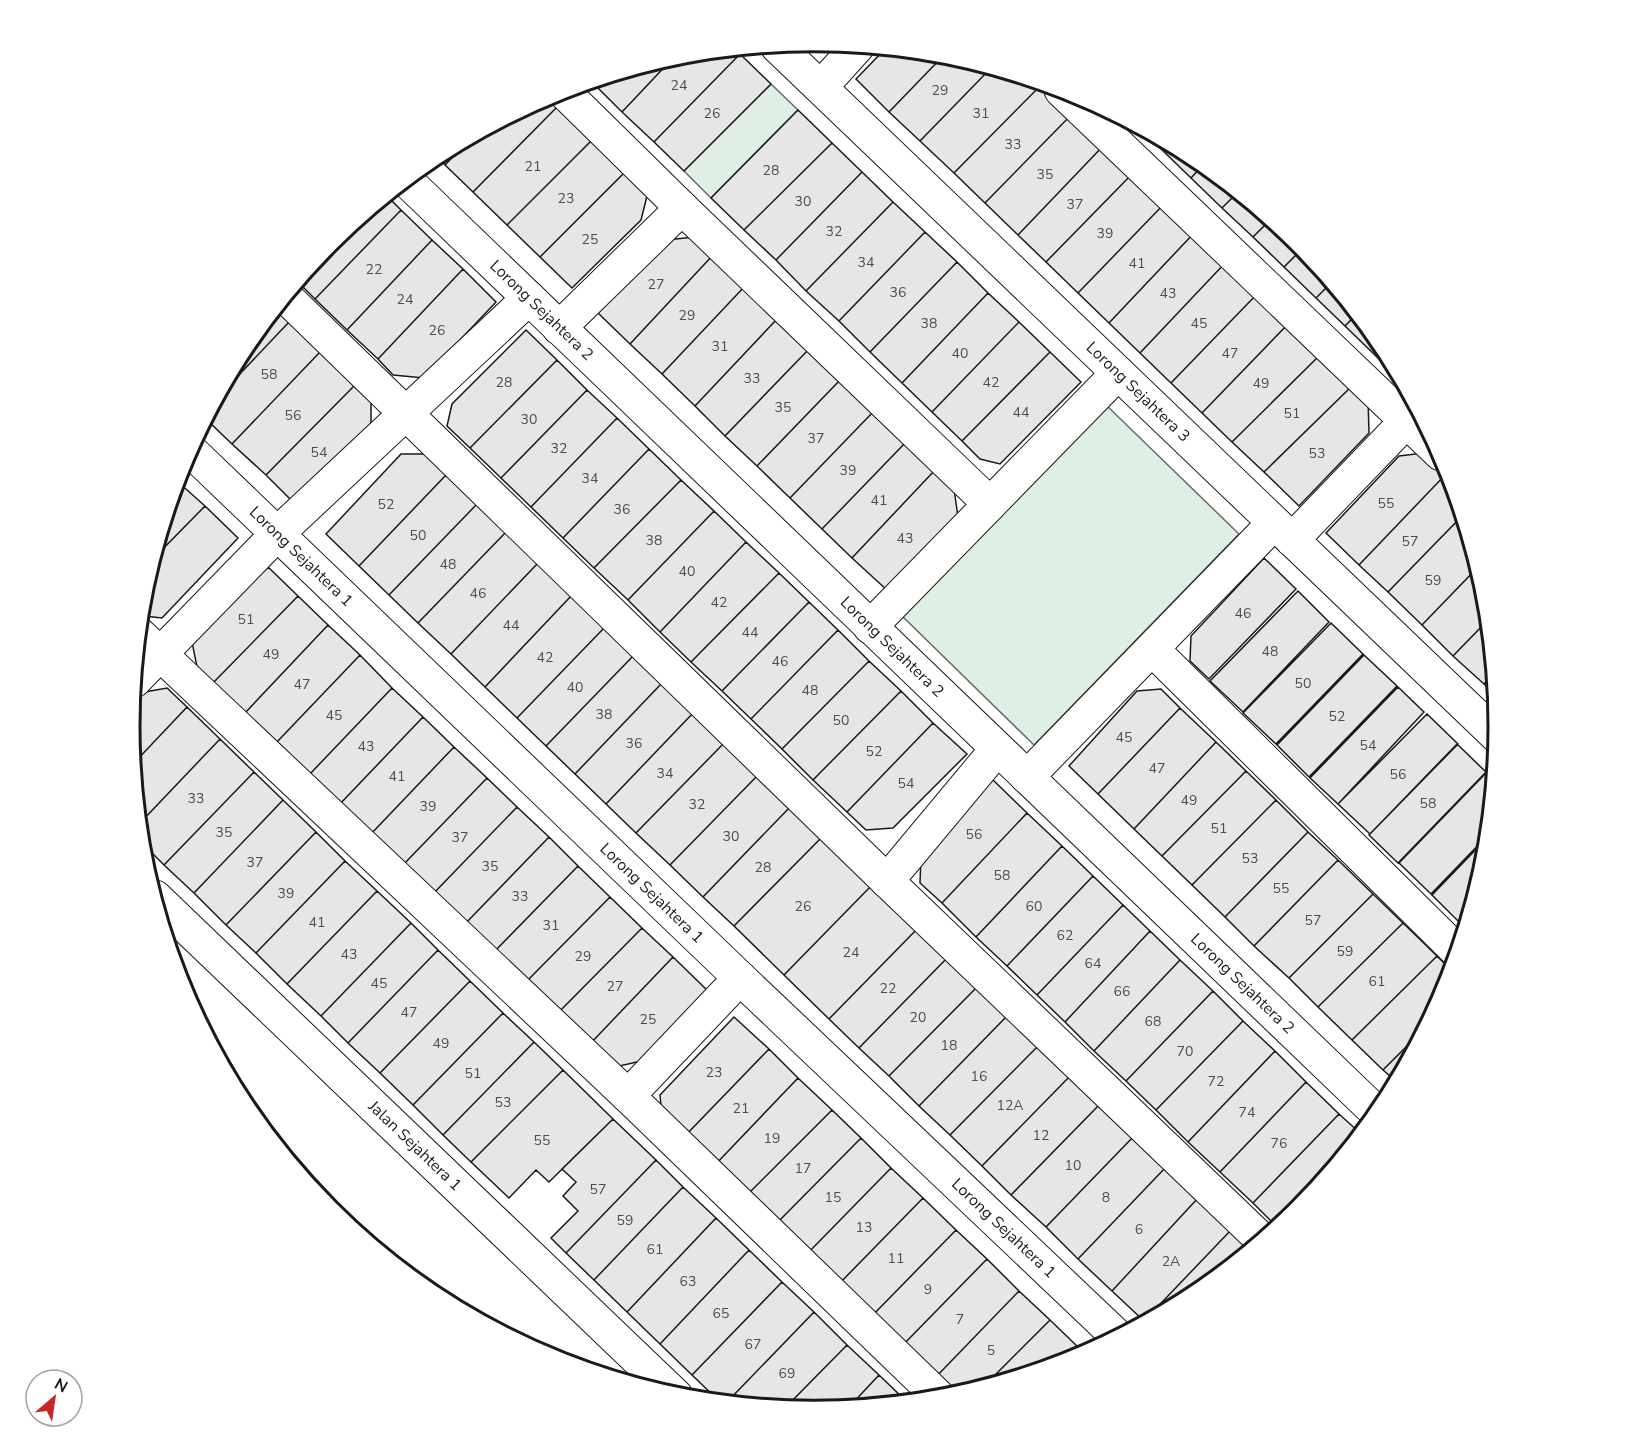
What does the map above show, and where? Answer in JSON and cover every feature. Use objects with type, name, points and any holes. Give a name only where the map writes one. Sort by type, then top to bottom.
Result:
[{"type":"street","name":"Lorong Sejahtera 3","points":[[785,53],[1488,727]]},
{"type":"street","points":[[821,87],[851,54]]},
{"type":"street","points":[[571,98],[990,504]]},
{"type":"street","points":[[1080,108],[1411,415]]},
{"type":"street","name":"Lorong Sejahtera 2","points":[[412,186],[1370,1106]]},
{"type":"street","points":[[560,328],[682,208]]},
{"type":"street","points":[[529,298],[277,534],[149,644],[628,1096],[931,1389]]},
{"type":"street","points":[[291,302],[887,881],[1256,1234]]},
{"type":"street","points":[[870,627],[1118,373]]},
{"type":"street","points":[[1027,777],[1152,650],[1412,416]]},
{"type":"street","name":"Lorong Sejahtera 1","points":[[197,457],[1111,1330]]},
{"type":"street","points":[[1152,650],[1451,945]]},
{"type":"street","points":[[887,881],[998,749]]},
{"type":"street","name":"Jalan Sejahtera 1","points":[[165,907],[661,1382]]},
{"type":"street","points":[[628,1096],[740,978]]},
{"type":"green space","points":[[771,84],[798,110],[711,198],[684,171]]},
{"type":"green space","points":[[1104,403],[1239,534],[1034,745],[899,613]]},
{"type":"building","points":[[743,56],[771,84],[684,171],[654,142],[737,57]]},
{"type":"building","points":[[878,56],[936,64],[889,112],[856,79]]},
{"type":"building","points":[[737,57],[654,142],[622,112],[662,70]]},
{"type":"building","points":[[936,64],[985,74],[920,141],[889,112]]},
{"type":"building","points":[[662,70],[622,112],[598,88]]},
{"type":"building","points":[[985,74],[1036,90],[954,173],[920,141]]},
{"type":"building","points":[[1036,90],[1056,98],[1072,114],[985,203],[954,173]]},
{"type":"building","points":[[556,104],[558,106],[473,192],[445,165],[477,143],[516,122]]},
{"type":"building","points":[[558,106],[593,139],[507,225],[473,192]]},
{"type":"building","points":[[798,110],[832,143],[744,230],[711,198]]},
{"type":"building","points":[[1072,114],[1104,145],[1018,235],[985,203]]},
{"type":"building","points":[[593,139],[626,171],[540,257],[507,225]]},
{"type":"building","points":[[832,143],[862,172],[776,260],[744,230]]},
{"type":"building","points":[[1104,145],[1133,173],[1046,262],[1018,235]]},
{"type":"building","points":[[1162,150],[1196,172],[1191,178]]},
{"type":"building","points":[[626,171],[648,192],[641,220],[572,288],[540,257]]},
{"type":"building","points":[[862,172],[893,202],[806,291],[776,260]]},
{"type":"building","points":[[1196,172],[1232,198],[1222,208],[1191,178]]},
{"type":"building","points":[[1133,173],[1165,203],[1078,293],[1046,262]]},
{"type":"building","points":[[1232,198],[1264,226],[1253,237],[1222,208]]},
{"type":"building","points":[[392,201],[401,210],[315,299],[303,287],[338,250]]},
{"type":"building","points":[[893,202],[925,232],[839,321],[806,291]]},
{"type":"building","points":[[1165,203],[1195,232],[1109,323],[1078,293]]},
{"type":"building","points":[[401,210],[432,240],[347,330],[315,299]]},
{"type":"building","points":[[1264,226],[1295,256],[1284,267],[1253,237]]},
{"type":"building","points":[[925,232],[957,262],[870,352],[839,321]]},
{"type":"building","points":[[1195,232],[1226,262],[1140,353],[1109,323]]},
{"type":"building","points":[[694,237],[713,255],[630,344],[598,313],[667,240]]},
{"type":"building","points":[[432,240],[463,269],[378,359],[347,330]]},
{"type":"building","points":[[713,255],[745,286],[662,374],[630,344]]},
{"type":"building","points":[[1295,256],[1325,289],[1316,298],[1284,267]]},
{"type":"building","points":[[957,262],[988,293],[902,383],[870,352]]},
{"type":"building","points":[[1226,262],[1258,293],[1171,383],[1140,353]]},
{"type":"building","points":[[463,269],[496,302],[424,378],[393,375],[378,359]]},
{"type":"building","points":[[745,286],[778,318],[695,406],[662,374]]},
{"type":"building","points":[[1325,289],[1351,320],[1345,326],[1316,298]]},
{"type":"building","points":[[988,293],[1019,322],[932,412],[902,383]]},
{"type":"building","points":[[1258,293],[1289,323],[1202,413],[1171,383]]},
{"type":"building","points":[[281,315],[289,322],[241,372]]},
{"type":"building","points":[[778,318],[809,349],[725,436],[695,406]]},
{"type":"building","points":[[1351,320],[1376,356],[1376,356],[1345,326]]},
{"type":"building","points":[[289,322],[320,352],[232,444],[212,425],[241,372]]},
{"type":"building","points":[[1019,322],[1050,352],[962,441],[932,412]]},
{"type":"building","points":[[1289,323],[1321,354],[1232,442],[1202,413]]},
{"type":"building","points":[[526,330],[557,360],[470,448],[447,426],[452,404]]},
{"type":"building","points":[[809,349],[841,379],[757,466],[725,436]]},
{"type":"building","points":[[320,352],[354,386],[266,475],[232,444]]},
{"type":"building","points":[[1050,352],[1081,382],[1000,464],[980,459],[962,441]]},
{"type":"building","points":[[1321,354],[1353,385],[1264,472],[1232,442]]},
{"type":"building","points":[[557,360],[587,390],[501,478],[470,448]]},
{"type":"building","points":[[841,379],[874,411],[790,498],[757,466]]},
{"type":"building","points":[[1353,385],[1368,399],[1369,433],[1299,506],[1264,472]]},
{"type":"building","points":[[354,386],[371,401],[371,428],[297,506],[266,475]]},
{"type":"building","points":[[587,390],[617,418],[531,507],[501,478]]},
{"type":"building","points":[[874,411],[906,442],[822,529],[790,498]]},
{"type":"building","points":[[617,418],[649,449],[563,538],[531,507]]},
{"type":"building","points":[[906,442],[935,470],[852,558],[822,529]]},
{"type":"building","points":[[649,449],[681,480],[594,568],[563,538]]},
{"type":"building","points":[[1424,453],[1433,462],[1440,480],[1359,565],[1326,533],[1399,456]]},
{"type":"building","points":[[401,454],[425,454],[446,475],[359,566],[326,534]]},
{"type":"building","points":[[935,470],[954,489],[958,517],[888,591],[852,558]]},
{"type":"building","points":[[446,475],[477,504],[389,595],[359,566]]},
{"type":"building","points":[[681,480],[714,511],[628,600],[594,568]]},
{"type":"building","points":[[1440,480],[1456,522],[1388,592],[1359,565]]},
{"type":"building","points":[[184,488],[205,506],[164,547]]},
{"type":"building","points":[[477,504],[506,532],[418,623],[389,595]]},
{"type":"building","points":[[205,506],[238,538],[162,618],[149,617],[164,547]]},
{"type":"building","points":[[714,511],[746,542],[660,632],[628,600]]},
{"type":"building","points":[[1456,522],[1470,575],[1422,625],[1388,592]]},
{"type":"building","points":[[506,532],[538,563],[451,654],[418,623]]},
{"type":"building","points":[[746,542],[779,573],[691,662],[660,632]]},
{"type":"building","points":[[1264,558],[1296,589],[1209,679],[1190,661],[1191,636]]},
{"type":"building","points":[[538,563],[572,595],[485,687],[451,654]]},
{"type":"building","points":[[268,567],[298,596],[213,683],[197,667],[192,642]]},
{"type":"building","points":[[779,573],[809,602],[722,691],[691,662]]},
{"type":"building","points":[[1470,575],[1480,628],[1453,656],[1422,625]]},
{"type":"building","points":[[1298,591],[1329,622],[1243,712],[1210,681]]},
{"type":"building","points":[[572,595],[605,627],[517,718],[485,687]]},
{"type":"building","points":[[298,596],[328,625],[245,713],[213,683]]},
{"type":"building","points":[[809,602],[838,630],[751,719],[722,691]]},
{"type":"building","points":[[1331,623],[1363,654],[1276,744],[1243,713]]},
{"type":"building","points":[[328,625],[360,655],[276,743],[245,713]]},
{"type":"building","points":[[605,627],[634,655],[546,746],[517,718]]},
{"type":"building","points":[[1480,628],[1486,682],[1484,684],[1453,656]]},
{"type":"building","points":[[838,630],[869,661],[782,749],[751,719]]},
{"type":"building","points":[[360,655],[392,688],[309,775],[276,743]]},
{"type":"building","points":[[634,655],[662,683],[575,774],[546,746]]},
{"type":"building","points":[[1364,655],[1397,686],[1309,777],[1277,745]]},
{"type":"building","points":[[869,661],[901,691],[813,780],[782,749]]},
{"type":"building","points":[[662,683],[694,712],[606,804],[575,774]]},
{"type":"building","points":[[1398,687],[1424,712],[1338,804],[1310,778]]},
{"type":"building","points":[[167,688],[187,707],[141,755],[141,696],[145,692]]},
{"type":"building","points":[[392,688],[423,717],[339,805],[309,775]]},
{"type":"building","points":[[1161,689],[1180,708],[1098,794],[1069,766],[1137,691]]},
{"type":"building","points":[[901,691],[933,723],[847,812],[813,780]]},
{"type":"building","points":[[187,707],[220,739],[146,816],[141,755]]},
{"type":"building","points":[[1180,708],[1216,742],[1134,829],[1098,794]]},
{"type":"building","points":[[694,712],[725,742],[636,833],[606,804]]},
{"type":"building","points":[[1427,714],[1458,744],[1370,834],[1338,804]]},
{"type":"building","points":[[423,717],[454,747],[370,835],[339,805]]},
{"type":"building","points":[[933,723],[967,754],[893,828],[866,830],[847,812]]},
{"type":"building","points":[[220,739],[254,772],[164,865],[152,853],[146,816]]},
{"type":"building","points":[[725,742],[758,775],[670,865],[636,833]]},
{"type":"building","points":[[1216,742],[1246,771],[1162,856],[1134,829]]},
{"type":"building","points":[[1457,744],[1486,772],[1398,863],[1369,835]]},
{"type":"building","points":[[454,747],[487,778],[402,866],[370,835]]},
{"type":"building","points":[[1246,771],[1276,800],[1192,885],[1162,856]]},
{"type":"building","points":[[254,772],[283,800],[194,893],[164,865]]},
{"type":"building","points":[[1486,773],[1477,847],[1431,894],[1399,863]]},
{"type":"building","points":[[758,775],[791,806],[703,897],[670,865]]},
{"type":"building","points":[[487,778],[517,807],[432,895],[402,866]]},
{"type":"building","points":[[992,779],[1027,813],[942,903],[920,883],[921,856]]},
{"type":"building","points":[[283,800],[316,832],[226,925],[194,893]]},
{"type":"building","points":[[1276,800],[1308,832],[1225,917],[1192,885]]},
{"type":"building","points":[[791,806],[823,836],[734,926],[703,897]]},
{"type":"building","points":[[517,807],[549,837],[464,925],[432,895]]},
{"type":"building","points":[[1027,813],[1062,846],[976,937],[942,903]]},
{"type":"building","points":[[316,832],[345,861],[256,953],[226,925]]},
{"type":"building","points":[[1308,832],[1338,860],[1254,946],[1225,917]]},
{"type":"building","points":[[823,836],[872,885],[784,975],[734,926]]},
{"type":"building","points":[[549,837],[578,866],[492,954],[464,925]]},
{"type":"building","points":[[1062,846],[1093,876],[1007,966],[976,937]]},
{"type":"building","points":[[1476,849],[1458,921],[1432,895]]},
{"type":"building","points":[[1338,860],[1373,894],[1289,978],[1254,946]]},
{"type":"building","points":[[345,861],[377,891],[287,984],[256,953]]},
{"type":"building","points":[[578,866],[610,897],[524,984],[492,954]]},
{"type":"building","points":[[1093,876],[1123,905],[1037,995],[1007,966]]},
{"type":"building","points":[[872,885],[918,928],[829,1019],[784,975]]},
{"type":"building","points":[[377,891],[411,923],[321,1016],[287,984]]},
{"type":"building","points":[[1373,894],[1403,923],[1318,1007],[1289,978]]},
{"type":"building","points":[[610,897],[642,928],[556,1015],[524,984]]},
{"type":"building","points":[[1123,905],[1150,931],[1065,1022],[1037,995]]},
{"type":"building","points":[[411,923],[438,950],[348,1043],[321,1016]]},
{"type":"building","points":[[1403,923],[1437,956],[1352,1040],[1318,1007]]},
{"type":"building","points":[[642,928],[673,957],[588,1046],[556,1015]]},
{"type":"building","points":[[918,928],[948,957],[859,1048],[829,1019]]},
{"type":"building","points":[[1150,931],[1180,960],[1094,1051],[1065,1022]]},
{"type":"building","points":[[438,950],[470,981],[380,1073],[348,1043]]},
{"type":"building","points":[[1437,956],[1444,963],[1405,1048],[1383,1070],[1352,1040]]},
{"type":"building","points":[[673,957],[708,991],[641,1061],[611,1068],[588,1046]]},
{"type":"building","points":[[948,957],[978,986],[889,1076],[859,1048]]},
{"type":"building","points":[[1180,960],[1213,991],[1126,1081],[1094,1051]]},
{"type":"building","points":[[470,981],[503,1013],[413,1105],[380,1073]]},
{"type":"building","points":[[978,986],[1008,1015],[919,1106],[889,1076]]},
{"type":"building","points":[[1213,991],[1243,1021],[1156,1110],[1126,1081]]},
{"type":"building","points":[[503,1013],[534,1042],[443,1135],[413,1105]]},
{"type":"building","points":[[1008,1015],[1039,1045],[950,1135],[919,1106]]},
{"type":"building","points":[[734,1017],[769,1049],[683,1138],[662,1117],[660,1095]]},
{"type":"building","points":[[1243,1021],[1275,1051],[1188,1142],[1156,1110]]},
{"type":"building","points":[[534,1042],[563,1070],[471,1162],[443,1135]]},
{"type":"building","points":[[1039,1045],[1071,1075],[982,1166],[950,1135]]},
{"type":"building","points":[[1405,1048],[1389,1075],[1383,1070]]},
{"type":"building","points":[[769,1049],[798,1078],[713,1167],[683,1138]]},
{"type":"building","points":[[1275,1051],[1306,1082],[1220,1172],[1188,1142]]},
{"type":"building","points":[[563,1070],[613,1119],[549,1182],[536,1170],[509,1198],[471,1162]]},
{"type":"building","points":[[1071,1075],[1100,1104],[1011,1195],[982,1166]]},
{"type":"building","points":[[798,1078],[832,1110],[744,1198],[713,1167]]},
{"type":"building","points":[[1306,1082],[1339,1114],[1253,1203],[1220,1172]]},
{"type":"building","points":[[1100,1104],[1134,1136],[1046,1227],[1011,1195]]},
{"type":"building","points":[[832,1110],[861,1138],[774,1226],[744,1198]]},
{"type":"building","points":[[1339,1114],[1354,1128],[1320,1170],[1270,1220],[1253,1203]]},
{"type":"building","points":[[613,1119],[656,1160],[566,1253],[551,1238],[578,1211],[563,1196],[576,1182],[562,1169]]},
{"type":"building","points":[[1134,1136],[1166,1167],[1078,1259],[1046,1227]]},
{"type":"building","points":[[861,1138],[891,1168],[805,1256],[774,1226]]},
{"type":"building","points":[[656,1160],[683,1187],[594,1280],[566,1253]]},
{"type":"building","points":[[1166,1167],[1198,1198],[1112,1291],[1078,1259]]},
{"type":"building","points":[[891,1168],[923,1198],[836,1287],[805,1256]]},
{"type":"building","points":[[683,1187],[716,1218],[627,1312],[594,1280]]},
{"type":"building","points":[[923,1198],[956,1230],[869,1319],[836,1287]]},
{"type":"building","points":[[1198,1198],[1231,1230],[1162,1302],[1138,1316],[1112,1291]]},
{"type":"building","points":[[716,1218],[749,1250],[660,1344],[627,1312]]},
{"type":"building","points":[[956,1230],[987,1259],[900,1348],[869,1319]]},
{"type":"building","points":[[1231,1230],[1244,1243],[1188,1286],[1162,1302]]},
{"type":"building","points":[[749,1250],[782,1282],[692,1375],[660,1344]]},
{"type":"building","points":[[987,1259],[1019,1291],[933,1380],[900,1348]]},
{"type":"building","points":[[782,1282],[814,1312],[734,1395],[709,1391],[692,1375]]},
{"type":"building","points":[[1019,1291],[1050,1320],[995,1375],[941,1388],[933,1380]]},
{"type":"building","points":[[814,1312],[847,1345],[794,1399],[734,1395]]},
{"type":"building","points":[[1050,1320],[1077,1346],[1030,1364],[995,1375]]},
{"type":"building","points":[[847,1345],[879,1375],[857,1398],[794,1399]]},
{"type":"building","points":[[879,1375],[899,1394],[858,1398]]}]
